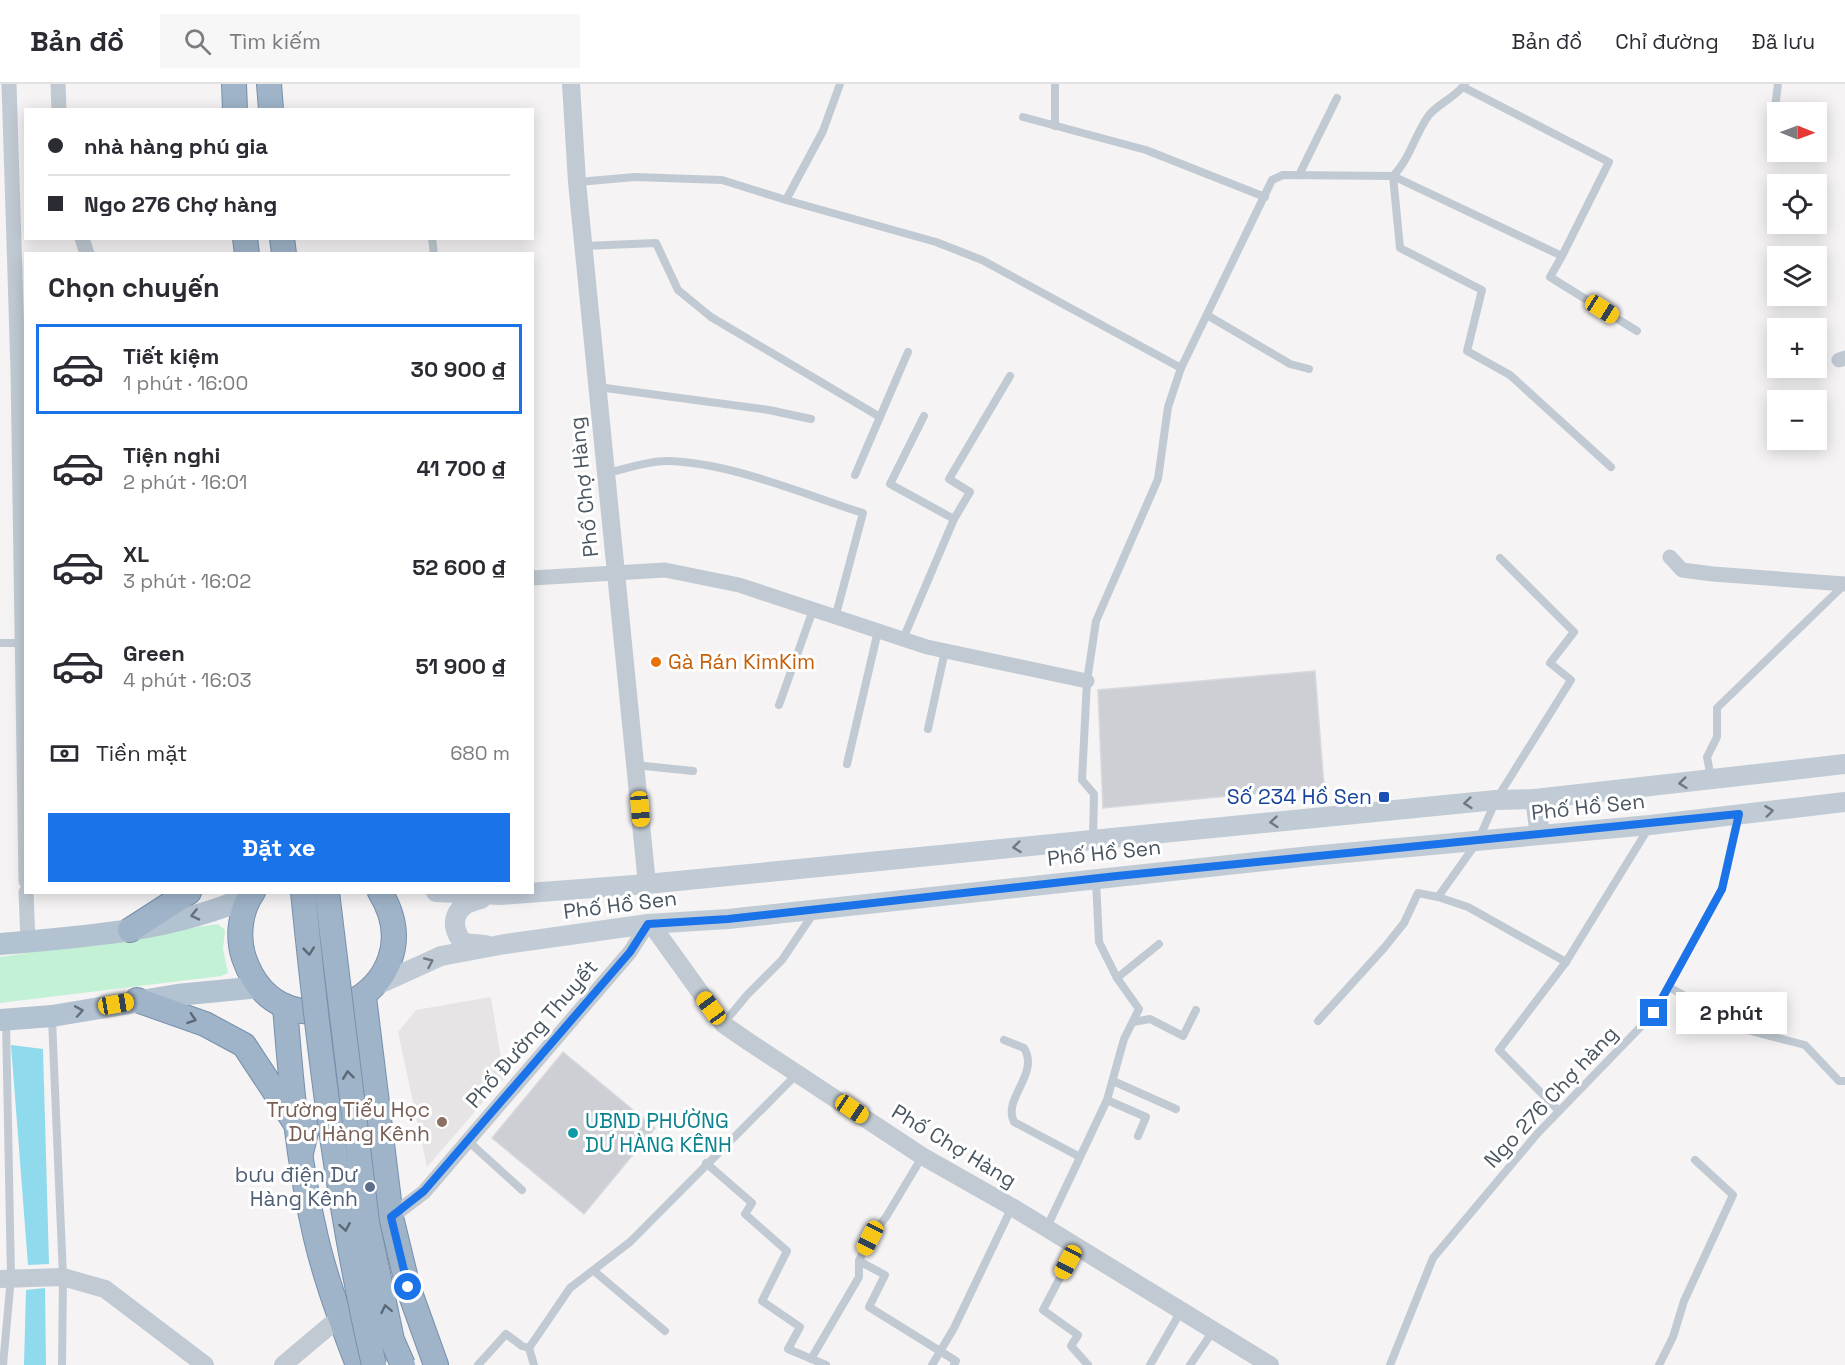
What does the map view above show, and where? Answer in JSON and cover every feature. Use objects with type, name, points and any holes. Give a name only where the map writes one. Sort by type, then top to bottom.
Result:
[{"type":"highway","points":[[234,84],[235,108]]},
{"type":"highway","points":[[269,84],[271,108]]},
{"type":"highway","points":[[130,930],[186,894]]},
{"type":"highway","points":[[252,894],[240,931],[241,951],[248,970],[260,987],[285,1006],[304,1012],[325,1012],[346,1007],[369,991],[387,968],[393,947],[393,925],[387,904],[381,894]]},
{"type":"highway","points":[[303,894],[320,1050],[344,1222],[374,1365]]},
{"type":"highway","points":[[327,894],[367,1222],[392,1340],[403,1365]]},
{"type":"highway","points":[[369,991],[381,1137],[391,1217],[408,1287],[436,1365]]},
{"type":"highway","points":[[137,1000],[205,1023],[244,1045],[294,1121]]},
{"type":"highway","points":[[285,1006],[294,1121],[316,1239],[340,1317],[358,1365]]},
{"type":"highway","points":[[301,1153],[307,1128],[322,1117],[360,1115],[368,1119],[381,1137]]},
{"type":"main road","name":"Phố Hồ Sen","points":[[534,893],[647,884],[1496,800],[1535,799],[1845,764]]},
{"type":"main road","points":[[1535,799],[1540,836]]},
{"type":"main road","name":"Phố Hồ Sen","points":[[369,991],[441,956],[505,944],[649,924],[728,919],[1096,878],[1650,825],[1845,802]]},
{"type":"main road","points":[[0,945],[130,930],[222,909],[252,894]]},
{"type":"main road","name":"Phố Hồ Sen","points":[[479,894],[514,894]]},
{"type":"main road","points":[[501,895],[462,905],[456,913],[454,922],[456,933],[464,943],[473,946],[505,944]]},
{"type":"main road","points":[[3,1020],[52,1016],[137,1000],[260,987]]},
{"type":"street","points":[[9,84],[18,370],[24,762]]},
{"type":"street","points":[[58,84],[59,108]]},
{"type":"street","name":"Phố Chợ Hàng","points":[[572,84],[577,182],[596,387],[647,884]]},
{"type":"street","points":[[1670,557],[1682,570],[1845,584]]},
{"type":"street","points":[[534,578],[665,570],[739,585],[835,618],[945,651],[1087,681]]},
{"type":"street","points":[[26,894],[28,942]]},
{"type":"street","name":"Phố Chợ Hàng","points":[[649,924],[723,1024],[922,1156],[1077,1246],[1270,1365]]},
{"type":"street","name":"Phố Đường Thuyết","points":[[391,1217],[424,1191],[468,1142],[630,952],[649,924]]},
{"type":"street","points":[[6,1278],[63,1277],[105,1289],[206,1365]]},
{"type":"street","points":[[283,1365],[340,1317]]},
{"type":"lane","points":[[786,200],[823,130],[840,84]]},
{"type":"lane","points":[[1055,84],[1055,126]]},
{"type":"lane","points":[[1776,102],[1778,84]]},
{"type":"lane","points":[[1393,176],[1402,168],[1427,118],[1439,104],[1464,86],[1609,162],[1550,277],[1637,331]]},
{"type":"lane","points":[[1299,175],[1337,98]]},
{"type":"lane","points":[[1023,117],[1146,150],[1265,197]]},
{"type":"lane","points":[[1093,839],[1094,794],[1082,780],[1087,681],[1096,621],[1158,479],[1168,407],[1180,368],[1272,180],[1278,176],[1299,175],[1393,176],[1562,256]]},
{"type":"lane","points":[[1393,176],[1400,249],[1482,290],[1467,351],[1509,375],[1611,467]]},
{"type":"lane","points":[[577,182],[634,177],[722,180],[936,242],[982,260],[1180,368]]},
{"type":"lane","points":[[583,246],[656,243],[678,290],[711,317],[880,417]]},
{"type":"lane","points":[[1207,315],[1290,364],[1309,369]]},
{"type":"lane","points":[[855,475],[908,352]]},
{"type":"lane","points":[[903,639],[954,519],[970,492],[949,479],[1010,376]]},
{"type":"lane","points":[[596,387],[770,410],[811,419]]},
{"type":"lane","points":[[924,416],[890,484],[954,519]]},
{"type":"lane","points":[[606,474],[665,461],[694,465],[736,473],[863,513],[835,618]]},
{"type":"lane","points":[[1438,897],[1478,842],[1496,800],[1571,680],[1550,663],[1574,632],[1500,558]]},
{"type":"lane","points":[[1711,780],[1707,757],[1717,737],[1717,708],[1845,584]]},
{"type":"lane","points":[[779,705],[813,610]]},
{"type":"lane","points":[[847,764],[878,631]]},
{"type":"lane","points":[[0,643],[22,643]]},
{"type":"lane","points":[[928,729],[945,651]]},
{"type":"lane","points":[[635,765],[693,771]]},
{"type":"lane","name":"Ngo 276 Chợ hàng","points":[[1390,1365],[1433,1258],[1559,1111],[1654,1013],[1722,889],[1739,814]]},
{"type":"lane","points":[[1559,1111],[1499,1050],[1566,962],[1650,825]]},
{"type":"lane","points":[[1046,1229],[1107,1100],[1124,1039],[1139,1009],[1117,978],[1099,942],[1096,878]]},
{"type":"lane","points":[[1318,1021],[1404,923],[1418,893],[1468,907],[1566,962]]},
{"type":"lane","points":[[723,1024],[747,995],[782,960],[817,908]]},
{"type":"lane","points":[[1117,978],[1159,944]]},
{"type":"lane","points":[[1668,987],[1743,1029],[1805,1045],[1839,1081],[1845,1081]]},
{"type":"lane","points":[[1133,1022],[1150,1019],[1183,1036],[1196,1010]]},
{"type":"lane","points":[[52,1016],[63,1277],[62,1365]]},
{"type":"lane","points":[[3,1020],[6,1278],[3,1365]]},
{"type":"lane","points":[[1004,1040],[1020,1046],[1028,1057],[1026,1076],[1011,1116],[1014,1122],[1080,1157]]},
{"type":"lane","points":[[529,1348],[570,1288],[630,1242],[798,1073]]},
{"type":"lane","points":[[1113,1081],[1176,1108]]},
{"type":"lane","points":[[1107,1100],[1146,1117],[1138,1136]]},
{"type":"lane","points":[[468,1142],[522,1190]]},
{"type":"lane","points":[[811,1359],[859,1276],[859,1261],[922,1156]]},
{"type":"lane","points":[[1659,1365],[1673,1337],[1684,1301],[1733,1195],[1695,1160]]},
{"type":"lane","points":[[706,1163],[752,1203],[745,1214],[787,1251],[762,1301],[800,1327],[788,1349],[826,1365]]},
{"type":"lane","points":[[932,1365],[954,1328],[1012,1207]]},
{"type":"lane","points":[[1077,1246],[1043,1311],[1078,1335],[1071,1346],[1088,1365]]},
{"type":"lane","points":[[859,1261],[885,1275],[869,1307],[940,1350],[956,1361],[954,1365]]},
{"type":"lane","points":[[594,1271],[612,1289],[665,1331]]},
{"type":"lane","points":[[1150,1365],[1182,1310]]},
{"type":"lane","points":[[1190,1365],[1214,1330]]},
{"type":"lane","points":[[478,1365],[506,1334],[522,1346],[529,1348]]},
{"type":"lane","points":[[529,1348],[534,1365]]},
{"type":"shaded area","name":"Trường Tiểu Học Dư Hàng Kênh","points":[[491,997],[504,1078],[427,1167],[398,1032],[416,1010]]},
{"type":"green space","points":[[218,924],[225,930],[223,949],[228,973],[221,976],[0,1003],[0,957]]},
{"type":"water","points":[[11,1045],[43,1049],[49,1264],[28,1265]]},
{"type":"water","points":[[45,1288],[46,1365],[24,1365],[26,1290]]},
{"type":"building","points":[[1315,671],[1324,787],[1103,808],[1098,690]]},
{"type":"building","name":"UBND PHƯỜNG DƯ HÀNG KÊNH","points":[[563,1052],[655,1128],[584,1214],[492,1138]]},
{"type":"place","name":"Gà Rán KimKim","points":[[656,662]]},
{"type":"place","name":"Số 234 Hồ Sen","points":[[1384,797]]},
{"type":"place","name":"Trường Tiểu Học Dư Hàng Kênh","points":[[442,1122]]},
{"type":"place","name":"UBND PHƯỜNG DƯ HÀNG KÊNH","points":[[573,1133]]},
{"type":"place","name":"bưu điện Dư Hàng Kênh","points":[[370,1187]]},
{"type":"route","points":[[408,1287],[391,1217],[408,1206],[424,1191],[468,1142],[630,952],[648,924],[728,919],[1117,876],[1650,825],[1739,814],[1722,889],[1654,1013]]}]
